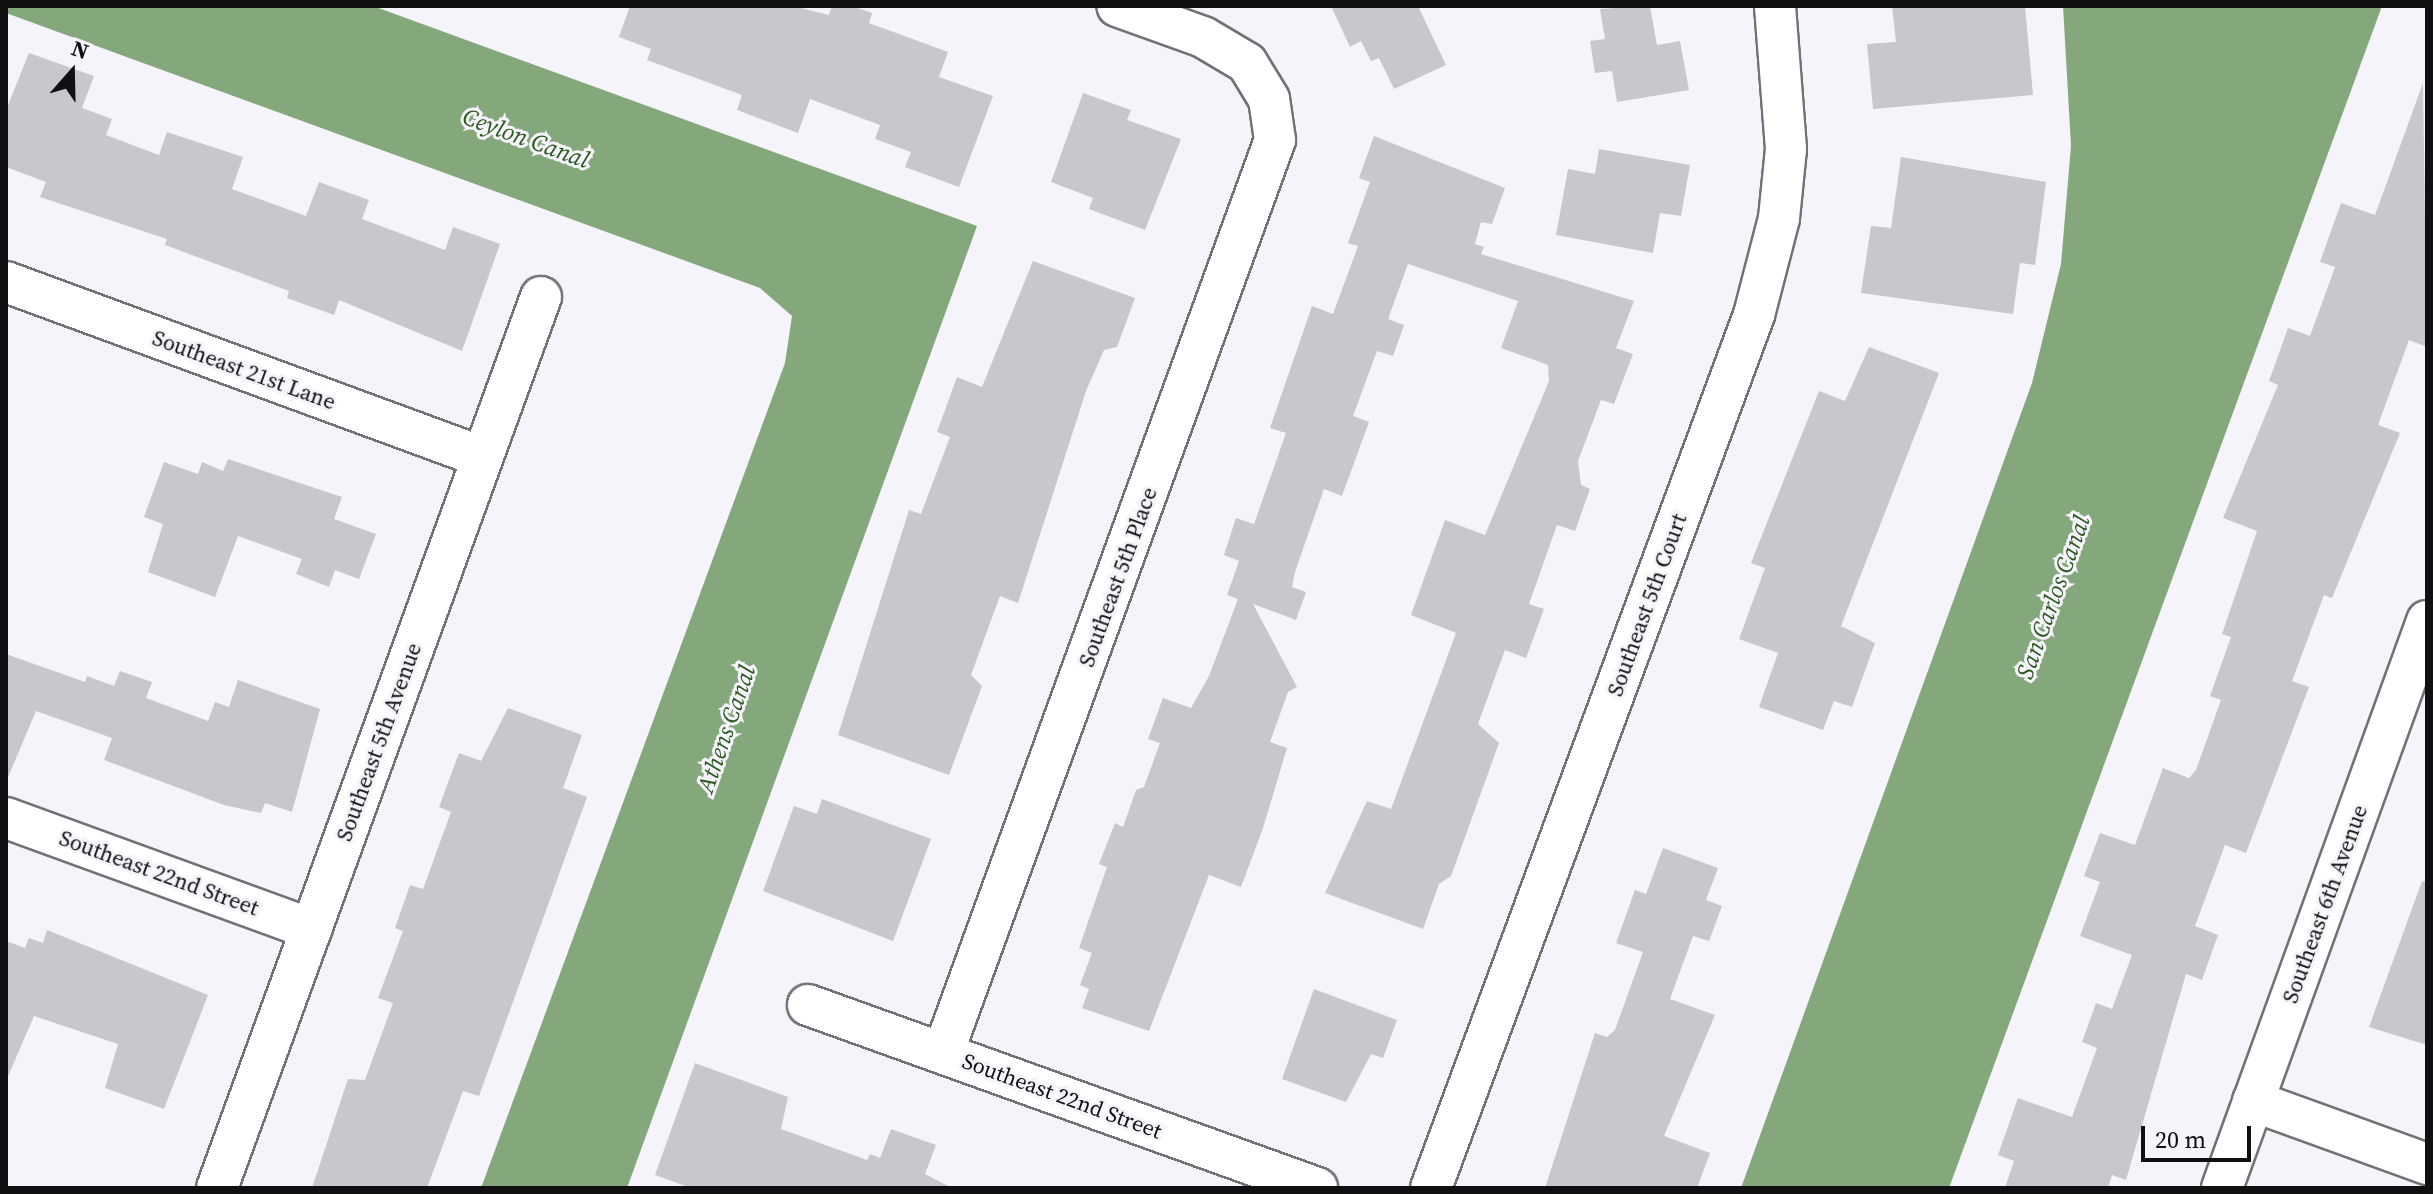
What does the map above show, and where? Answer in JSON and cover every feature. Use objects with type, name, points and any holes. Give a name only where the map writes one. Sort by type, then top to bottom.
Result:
[{"type":"street","name":"Southeast 5th Place","points":[[943,1053],[1271,162],[1276,120],[1261,79],[1228,49],[1117,6]]},
{"type":"street","name":"Southeast 5th Court","points":[[1431,1188],[1754,315],[1779,218],[1786,149],[1775,6]]},
{"type":"street","name":"Southeast 21st Lane","points":[[6,282],[482,457]]},
{"type":"street","name":"Southeast 5th Avenue","points":[[217,1188],[541,297]]},
{"type":"street","name":"Southeast 6th Avenue","points":[[2222,1188],[2426,627]]},
{"type":"street","name":"Southeast 22nd Street","points":[[6,818],[311,929]]},
{"type":"street","name":"Southeast 22nd Street","points":[[808,1005],[1317,1188]]},
{"type":"street","points":[[2253,1101],[2427,1164]]},
{"type":"water","points":[[6,6],[373,6],[977,226],[627,1188],[481,1188],[785,363],[792,316],[760,288],[6,13]]},
{"type":"water","name":"San Carlos Canal","points":[[2063,6],[2382,6],[1949,1188],[1741,1188],[2032,383],[2061,264],[2071,146]]},
{"type":"building","points":[[630,6],[793,6],[829,15],[832,6],[852,6],[872,13],[869,23],[948,52],[939,77],[993,96],[959,187],[905,167],[911,152],[875,139],[880,125],[810,99],[798,133],[737,110],[742,95],[647,60],[651,49],[619,37]]},
{"type":"building","points":[[1331,6],[1418,6],[1446,65],[1394,89],[1379,58],[1371,61],[1361,41],[1350,47]]},
{"type":"building","points":[[1650,6],[1657,45],[1680,41],[1689,90],[1617,102],[1612,71],[1595,73],[1590,41],[1605,39],[1600,9]]},
{"type":"building","points":[[1892,6],[2025,6],[2033,95],[1873,109],[1867,44],[1896,42]]},
{"type":"building","points":[[29,53],[94,76],[82,108],[112,119],[106,135],[159,155],[167,132],[243,157],[232,189],[306,216],[319,182],[369,200],[362,219],[445,250],[453,227],[500,244],[462,351],[339,300],[334,315],[287,298],[289,291],[165,245],[167,239],[40,197],[46,182],[6,167],[6,110]]},
{"type":"building","points":[[2423,83],[2427,347],[2409,340],[2378,425],[2400,433],[2332,598],[2324,595],[2292,681],[2309,687],[2246,853],[2225,845],[2195,926],[2218,935],[2202,980],[2186,974],[2126,1180],[2112,1175],[2108,1188],[2005,1188],[2014,1161],[1998,1155],[2018,1098],[2072,1117],[2097,1048],[2082,1042],[2096,1003],[2112,1009],[2132,955],[2080,936],[2100,882],[2084,876],[2100,833],[2135,845],[2163,768],[2189,778],[2196,770],[2221,700],[2210,696],[2231,637],[2222,634],[2257,531],[2223,518],[2278,385],[2269,381],[2288,328],[2310,336],[2335,267],[2320,262],[2341,203],[2375,215]]},
{"type":"building","points":[[1083,93],[1131,110],[1127,120],[1181,139],[1145,230],[1089,209],[1093,198],[1051,182]]},
{"type":"building","points":[[1374,136],[1505,188],[1492,224],[1481,222],[1475,244],[1484,247],[1481,254],[1634,301],[1616,348],[1633,354],[1614,404],[1601,400],[1578,461],[1581,485],[1590,489],[1575,531],[1557,525],[1529,604],[1544,609],[1526,658],[1505,650],[1478,724],[1499,743],[1451,876],[1439,884],[1423,929],[1325,893],[1367,801],[1391,809],[1456,633],[1411,615],[1445,520],[1485,535],[1549,381],[1548,365],[1501,348],[1518,301],[1408,264],[1388,319],[1404,325],[1393,356],[1377,351],[1353,416],[1369,422],[1342,496],[1324,489],[1295,572],[1292,587],[1306,592],[1296,620],[1253,604],[1297,687],[1288,692],[1270,742],[1287,748],[1263,828],[1241,887],[1209,875],[1149,1031],[1082,1008],[1089,989],[1080,985],[1092,953],[1079,948],[1107,867],[1099,864],[1115,823],[1123,827],[1136,790],[1144,787],[1160,743],[1148,739],[1163,698],[1191,708],[1209,676],[1238,599],[1227,595],[1239,561],[1224,555],[1236,518],[1254,524],[1286,433],[1270,428],[1312,306],[1333,314],[1358,246],[1348,243],[1370,182],[1359,178]]},
{"type":"building","points":[[1599,149],[1690,165],[1681,216],[1660,213],[1653,253],[1556,235],[1568,169],[1595,174]]},
{"type":"building","points":[[1901,157],[2046,182],[2035,265],[2020,263],[2013,314],[1861,293],[1871,226],[1891,228]]},
{"type":"building","points":[[1033,261],[1135,298],[1117,347],[1104,350],[1086,391],[1018,603],[1000,596],[971,675],[982,686],[949,775],[838,735],[909,510],[921,514],[950,437],[937,432],[957,377],[982,387]]},
{"type":"building","points":[[1869,347],[1939,373],[1841,626],[1875,643],[1852,707],[1834,701],[1823,730],[1759,707],[1778,653],[1739,639],[1765,568],[1751,563],[1819,391],[1845,401]]},
{"type":"building","points":[[228,459],[342,497],[334,519],[376,534],[359,579],[335,570],[329,587],[296,574],[302,559],[238,536],[215,597],[148,572],[163,524],[144,517],[164,462],[198,474],[202,462],[223,471]]},
{"type":"building","points":[[6,654],[85,682],[87,676],[114,686],[120,671],[152,682],[146,698],[208,721],[215,702],[229,707],[238,680],[320,709],[292,812],[265,803],[261,813],[224,805],[104,760],[112,738],[36,711],[6,782]]},
{"type":"building","points":[[508,708],[582,735],[563,788],[587,797],[479,1096],[463,1091],[427,1188],[312,1188],[348,1079],[365,1080],[393,1003],[378,998],[403,931],[395,928],[410,885],[423,889],[451,812],[439,807],[459,753],[481,761]]},
{"type":"building","points":[[822,799],[931,839],[893,941],[763,891],[794,806],[817,814]]},
{"type":"building","points":[[1663,848],[1718,868],[1706,900],[1722,906],[1709,941],[1693,936],[1670,999],[1715,1015],[1664,1136],[1710,1153],[1697,1188],[1545,1188],[1595,1033],[1607,1037],[1615,1030],[1643,952],[1616,943],[1635,890],[1646,894]]},
{"type":"building","points":[[2422,881],[2427,882],[2427,1045],[2369,1027]]},
{"type":"building","points":[[47,930],[208,995],[164,1109],[105,1088],[118,1044],[34,1016],[6,1081],[6,941],[25,948],[29,938],[43,943]]},
{"type":"building","points":[[1314,989],[1397,1020],[1383,1058],[1371,1054],[1346,1102],[1282,1079]]},
{"type":"building","points":[[695,1063],[788,1097],[781,1129],[867,1160],[870,1154],[880,1158],[891,1129],[936,1145],[925,1174],[952,1188],[691,1188],[655,1175]]},
{"type":"water label","name":"Ceylon Canal","points":[[526,138]]},
{"type":"water label","name":"Athens Canal","points":[[726,729]]}]
